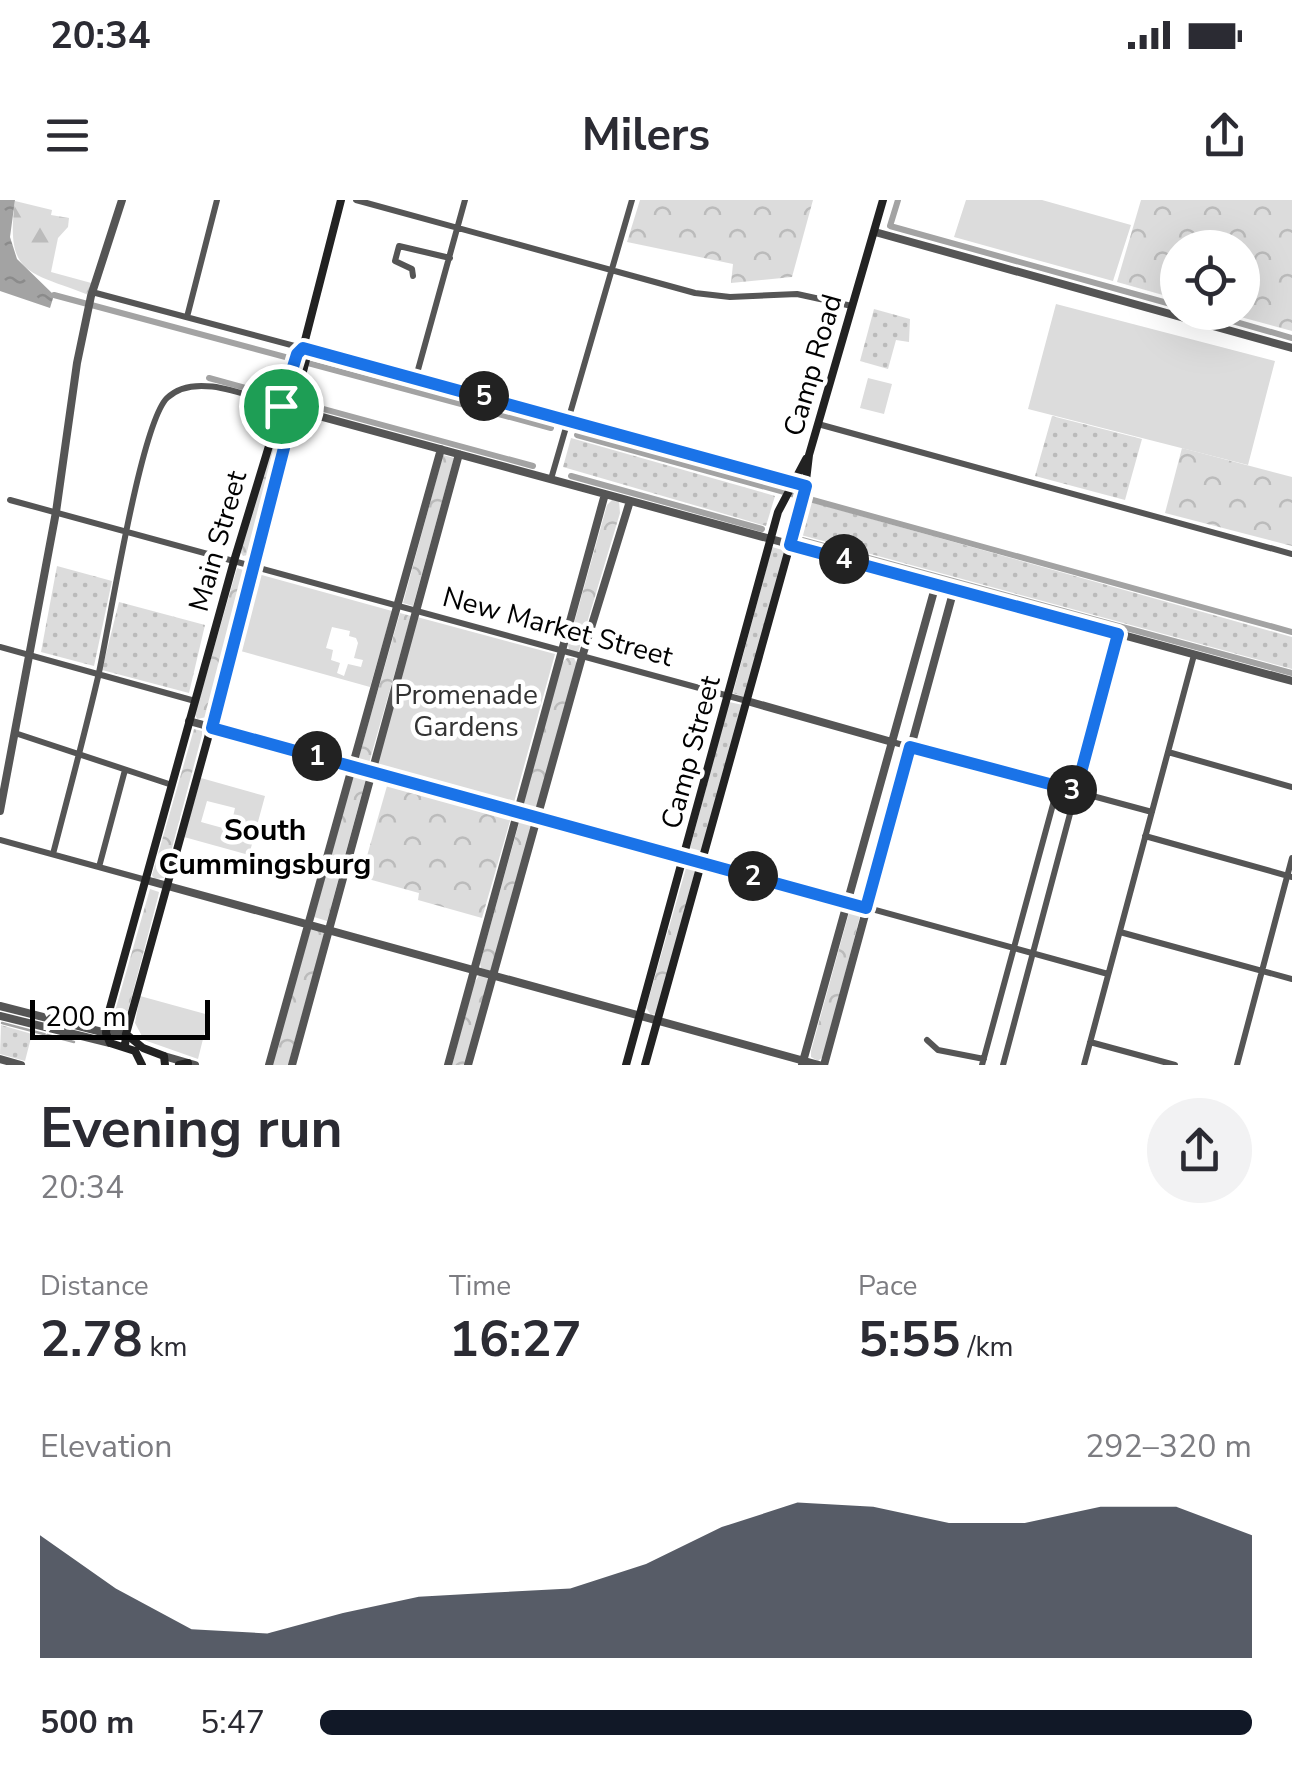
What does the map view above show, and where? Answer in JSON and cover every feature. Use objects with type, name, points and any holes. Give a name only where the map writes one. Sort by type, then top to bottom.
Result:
[{"type":"main road","points":[[302,352],[341,200]]},
{"type":"main road","name":"Camp Road","points":[[792,539],[806,487],[809,456],[823,425],[883,200]]},
{"type":"main road","name":"Main Street","points":[[108,1038],[108,1015],[234,561],[282,402],[302,352]]},
{"type":"main road","name":"Main Street","points":[[125,1047],[166,885],[212,728],[294,405],[302,352]]},
{"type":"main road","name":"Camp Street","points":[[626,1065],[772,534],[785,496],[809,456]]},
{"type":"main road","name":"Camp Street","points":[[645,1065],[792,539]]},
{"type":"main road","points":[[126,1034],[162,1058]]},
{"type":"main road","points":[[108,1038],[142,1061],[150,1055],[162,1058]]},
{"type":"street","points":[[0,810],[56,512],[91,294],[122,200]]},
{"type":"street","points":[[187,317],[217,200]]},
{"type":"street","points":[[356,200],[611,272],[714,296],[797,294],[852,306]]},
{"type":"street","points":[[416,378],[465,200]]},
{"type":"street","points":[[551,479],[632,200]]},
{"type":"street","points":[[874,232],[1292,348]]},
{"type":"street","points":[[414,276],[412,268],[396,262],[399,246],[450,258]]},
{"type":"street","points":[[91,294],[568,419],[806,487]]},
{"type":"street","points":[[53,854],[98,676],[152,431],[168,398],[182,389],[201,386],[294,405],[630,501],[792,539],[936,584],[1292,681]]},
{"type":"street","points":[[823,425],[1292,554]]},
{"type":"street","points":[[269,1065],[442,450]]},
{"type":"street","points":[[292,1065],[459,454]]},
{"type":"street","points":[[448,1065],[605,494]]},
{"type":"street","name":"New Market Street","points":[[10,500],[1152,812]]},
{"type":"street","points":[[468,1065],[582,656],[630,501]]},
{"type":"street","points":[[803,1063],[936,584]]},
{"type":"street","points":[[0,840],[821,1065],[954,589]]},
{"type":"street","points":[[1003,1065],[1118,634]]},
{"type":"street","points":[[0,647],[195,701]]},
{"type":"street","points":[[1084,1065],[1194,655]]},
{"type":"street","points":[[189,721],[1108,974]]},
{"type":"street","points":[[15,733],[172,785]]},
{"type":"street","points":[[1168,752],[1292,787]]},
{"type":"street","points":[[99,867],[125,770]]},
{"type":"street","points":[[926,1040],[938,1050],[983,1062],[1058,786]]},
{"type":"street","points":[[1146,836],[1290,876]]},
{"type":"street","points":[[1237,1065],[1292,858]]},
{"type":"street","points":[[1120,932],[1292,979]]},
{"type":"street","points":[[0,1006],[108,1038]]},
{"type":"street","points":[[0,1016],[108,1038]]},
{"type":"street","points":[[108,1038],[116,1031],[126,1034]]},
{"type":"street","points":[[1090,1042],[1176,1065]]},
{"type":"street","points":[[162,1058],[187,1064]]},
{"type":"street","points":[[0,1059],[21,1065]]},
{"type":"green space","points":[[640,200],[813,200],[792,277],[731,283],[733,264],[627,242]]},
{"type":"green space","points":[[966,200],[1042,200],[1131,225],[1113,281],[954,237]]},
{"type":"green space","points":[[1141,200],[1292,200],[1292,331],[1260,322],[1260,230],[1160,230],[1160,294],[1117,282]]},
{"type":"green space","points":[[15,201],[69,218],[68,227],[58,238],[51,272],[95,284],[91,296],[37,275],[18,258],[13,226]]},
{"type":"green space","points":[[1056,304],[1275,361],[1248,465],[1028,409]]},
{"type":"green space","points":[[874,309],[910,319],[909,342],[896,340],[888,369],[860,361]]},
{"type":"green space","points":[[868,378],[892,384],[884,414],[860,408]]},
{"type":"green space","points":[[1052,416],[1142,439],[1125,500],[1035,476]]},
{"type":"green space","points":[[280,417],[289,421],[252,554],[243,556],[240,551]]},
{"type":"green space","points":[[571,438],[775,496],[766,526],[563,467]]},
{"type":"green space","points":[[1182,448],[1292,477],[1292,546],[1165,513]]},
{"type":"green space","points":[[443,455],[454,458],[413,606],[403,603]]},
{"type":"green space","points":[[612,500],[619,501],[620,513],[578,653],[569,650],[568,645],[607,505]]},
{"type":"green space","points":[[811,502],[1292,637],[1292,669],[801,535]]},
{"type":"green space","points":[[772,547],[786,551],[744,697],[733,693]]},
{"type":"green space","points":[[57,566],[112,581],[94,666],[41,652]]},
{"type":"green space","points":[[237,568],[246,574],[207,717],[197,719],[195,714]]},
{"type":"green space","points":[[258,574],[392,611],[370,687],[237,650]],"holes":[[[332,627],[350,631],[349,636],[358,643],[354,658],[363,660],[361,667],[348,664],[344,676],[337,673],[340,663],[331,660],[333,650],[326,648]]]},
{"type":"green space","points":[[119,602],[205,625],[189,693],[102,670]]},
{"type":"green space","points":[[400,613],[411,616],[369,763],[358,760]]},
{"type":"green space","name":"Promenade Gardens","points":[[417,617],[555,654],[513,806],[376,769]]},
{"type":"green space","points":[[574,658],[577,664],[536,809],[529,810],[523,803],[562,663]]},
{"type":"green space","points":[[729,702],[743,705],[702,851],[690,848]]},
{"type":"green space","points":[[194,729],[202,731],[202,735],[164,878],[154,879],[152,875]]},
{"type":"green space","points":[[354,772],[367,775],[327,921],[314,917]]},
{"type":"green space","points":[[201,778],[265,796],[249,855],[184,837]],"holes":[[[207,801],[235,808],[230,830],[201,822]]]},
{"type":"green space","points":[[389,779],[512,814],[482,918],[418,900],[419,893],[361,877]]},
{"type":"green space","points":[[524,818],[531,819],[533,824],[490,971],[481,968],[480,963],[519,823]]},
{"type":"green space","points":[[686,868],[696,868],[656,1014],[651,1015],[646,1008]]},
{"type":"green space","points":[[150,889],[159,892],[158,897],[128,1011],[121,1016],[115,1011]]},
{"type":"green space","points":[[853,908],[861,912],[824,1056],[818,1061],[811,1057],[811,1051]]},
{"type":"green space","points":[[311,928],[325,932],[288,1065],[272,1065]]},
{"type":"green space","points":[[480,974],[489,979],[466,1065],[452,1065],[474,983]]},
{"type":"green space","points":[[140,996],[209,1015],[198,1059],[144,1040],[135,1023]]},
{"type":"green space","points":[[1,1025],[32,1034],[25,1061],[0,1054]]},
{"type":"water","points":[[0,200],[15,200],[10,237],[17,259],[54,295],[50,308],[0,291]]},
{"type":"waterway","points":[[898,200],[890,226],[1160,301]]},
{"type":"waterway","points":[[54,295],[551,428]]},
{"type":"waterway","points":[[1260,329],[1292,338]]},
{"type":"waterway","points":[[209,378],[533,466]]},
{"type":"waterway","points":[[577,435],[1292,632]]},
{"type":"waterway","points":[[571,476],[762,529]]},
{"type":"waterway","points":[[802,540],[1292,673]]},
{"type":"waterway","points":[[2,1023],[74,1042]]},
{"type":"district","name":"South Cummingsburg","points":[[265,847]]},
{"type":"route","points":[[303,348],[681,449],[806,486],[790,545],[1118,634],[1076,791],[910,747],[866,908],[212,728],[294,409],[281,406],[297,354],[303,348]]}]
